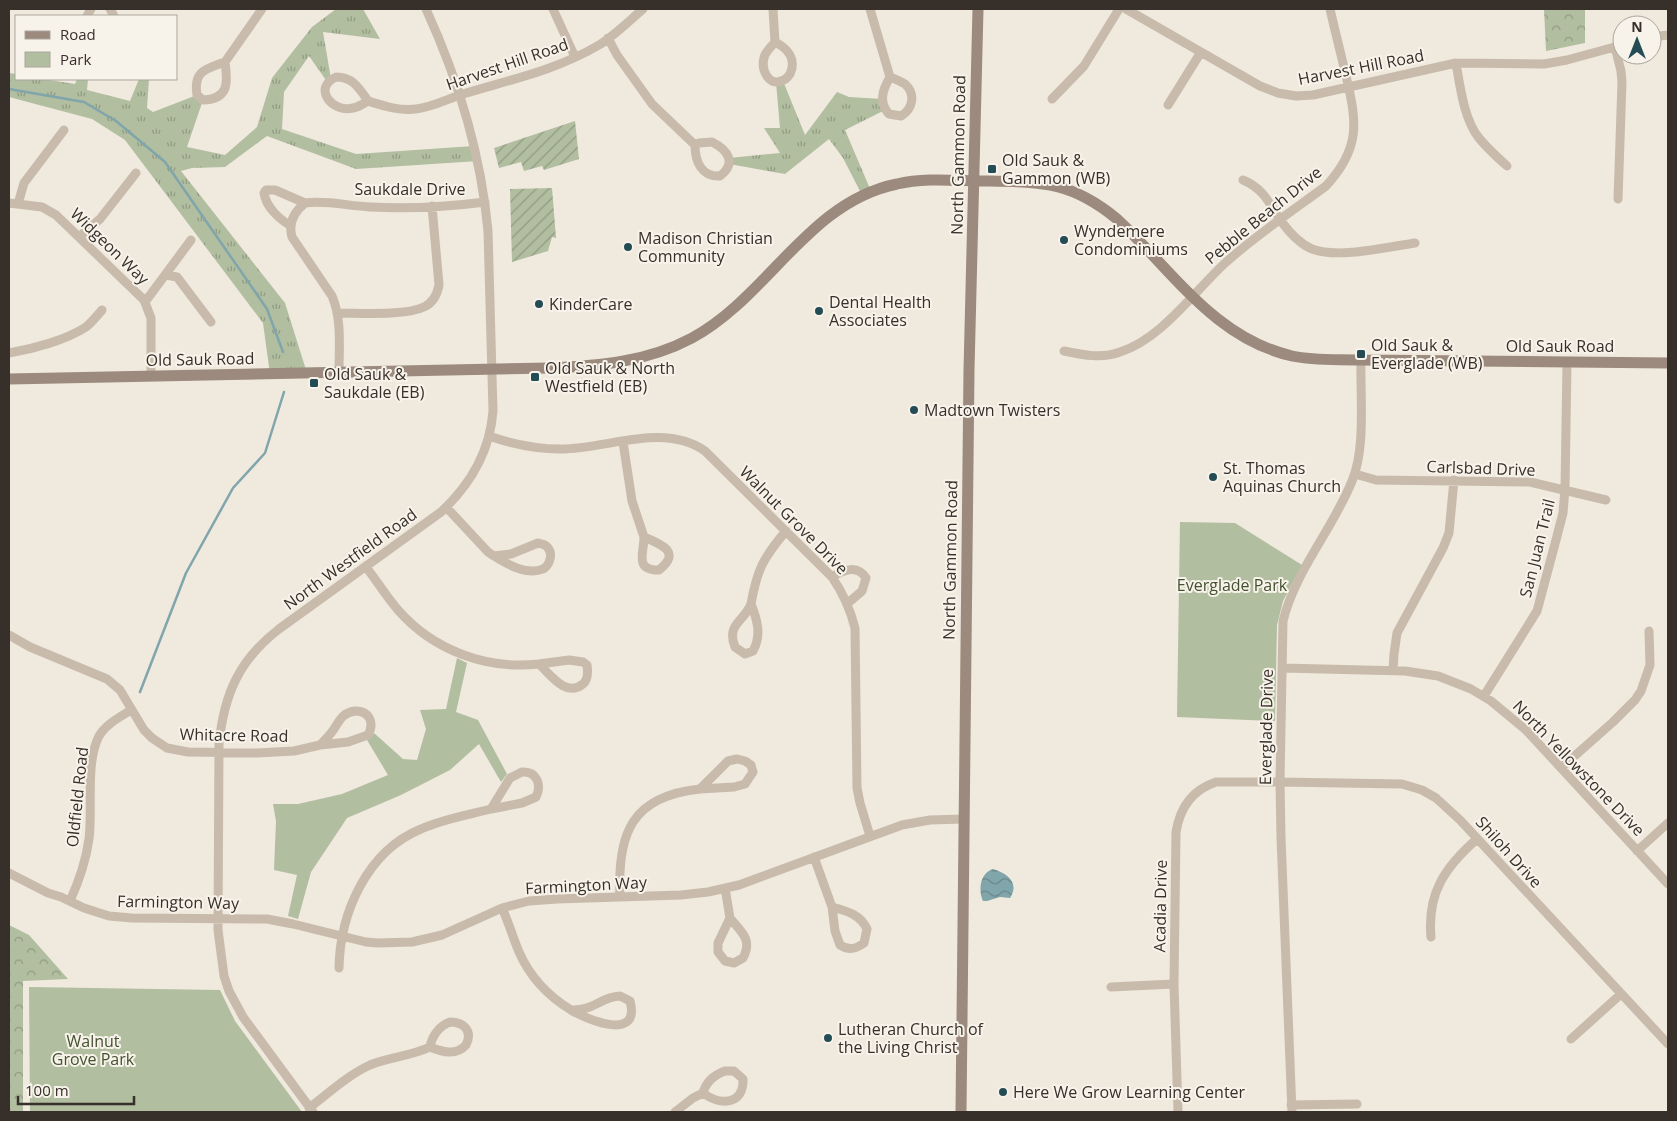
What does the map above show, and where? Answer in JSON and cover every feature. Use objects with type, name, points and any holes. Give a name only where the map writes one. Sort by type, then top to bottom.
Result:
[{"type":"street","points":[[225,62],[227,76],[225,90],[220,97],[214,100],[203,100],[197,95],[195,84],[198,76],[208,68],[225,62],[262,9]]},
{"type":"street","name":"North Westfield Road","points":[[311,1110],[264,1047],[236,1005],[224,976],[218,919],[219,752],[221,723],[233,684],[246,661],[273,633],[446,507],[471,477],[481,459],[489,436],[493,411],[488,231],[485,202],[478,161],[459,95],[445,54],[426,9]]},
{"type":"street","points":[[553,9],[575,57]]},
{"type":"street","name":"Harvest Hill Road","points":[[368,101],[396,109],[428,107],[459,95],[541,70],[575,57],[608,38],[643,9]]},
{"type":"street","points":[[772,9],[775,42]]},
{"type":"street","points":[[870,9],[890,77]]},
{"type":"street","name":"North Gammon Road","points":[[960,1112],[969,370],[978,9]]},
{"type":"street","points":[[1052,99],[1084,66],[1119,9]]},
{"type":"street","name":"Harvest Hill Road","points":[[1126,9],[1260,86],[1278,93],[1296,96],[1313,95],[1349,88],[1456,64],[1474,62],[1526,65],[1544,64],[1612,48]]},
{"type":"street","name":"Pebble Beach Drive","points":[[1064,351],[1098,356],[1109,355],[1130,348],[1160,327],[1224,264],[1326,186],[1336,175],[1349,152],[1355,127],[1352,101],[1330,9]]},
{"type":"street","points":[[608,38],[622,63],[652,104],[695,145]]},
{"type":"street","points":[[1168,105],[1201,52]]},
{"type":"street","points":[[1456,64],[1468,119],[1473,130],[1507,166]]},
{"type":"street","points":[[1618,199],[1622,82],[1620,65]]},
{"type":"street","points":[[343,77],[354,82],[368,101],[356,108],[342,109],[328,102],[325,91],[331,80],[343,77]]},
{"type":"street","points":[[13,203],[24,183],[64,130]]},
{"type":"street","points":[[79,237],[100,220],[136,173]]},
{"type":"street","name":"Old Sauk Road","points":[[9,379],[392,371],[480,374],[492,369],[606,365],[635,360],[667,350],[702,332],[729,312],[823,221],[853,200],[871,191],[898,183],[927,180],[1024,182],[1052,185],[1071,190],[1086,197],[1100,205],[1128,229],[1192,296],[1236,333],[1252,342],[1294,356],[1361,360],[1668,363]]},
{"type":"street","points":[[1243,180],[1256,186],[1288,230],[1306,245],[1326,253],[1415,243]]},
{"type":"street","points":[[291,226],[270,208],[265,200],[264,193],[266,190],[274,190],[305,203],[294,214],[291,226],[292,237],[332,296],[338,313],[339,372]]},
{"type":"street","name":"Saukdale Drive","points":[[305,203],[325,202],[369,207],[432,206],[485,202]]},
{"type":"street","name":"Widgeon Way","points":[[13,203],[42,208],[56,216],[130,285],[145,302],[150,318],[151,376]]},
{"type":"street","points":[[338,313],[408,310],[425,306],[432,301],[437,293],[438,285],[432,206]]},
{"type":"street","points":[[145,302],[191,240]]},
{"type":"street","points":[[166,275],[177,277],[211,322]]},
{"type":"street","points":[[9,353],[29,350],[77,332],[90,323],[102,310]]},
{"type":"street","name":"Everglade Drive","points":[[1291,1108],[1280,782],[1283,621],[1289,600],[1355,474],[1360,440],[1361,360]]},
{"type":"street","name":"San Juan Trail","points":[[1484,696],[1537,611],[1563,513],[1567,362]]},
{"type":"street","name":"Walnut Grove Drive","points":[[489,436],[524,446],[561,449],[662,437],[686,440],[705,451],[832,576],[848,603],[855,628],[857,788],[870,836]]},
{"type":"street","points":[[623,442],[632,501],[644,538]]},
{"type":"street","name":"Carlsbad Drive","points":[[1355,474],[1376,480],[1530,482],[1606,500]]},
{"type":"street","points":[[1393,670],[1397,633],[1443,548],[1449,533],[1454,480]]},
{"type":"street","points":[[446,507],[488,552],[494,556],[514,567],[537,570],[547,566],[550,552],[544,544],[538,543],[511,554],[494,556]]},
{"type":"street","points":[[750,604],[759,634],[758,642],[753,651],[745,654],[735,647],[732,635],[733,629],[750,604],[763,560],[786,531]]},
{"type":"street","points":[[366,567],[399,611],[417,628],[446,648],[476,659],[497,664],[539,664],[569,660],[583,662],[587,665],[587,679],[575,688],[566,688],[560,685],[539,664]]},
{"type":"street","points":[[832,576],[850,569],[862,572],[866,578],[862,591],[848,603]]},
{"type":"street","points":[[1561,768],[1613,722],[1639,694],[1650,665],[1650,631]]},
{"type":"street","name":"Whitacre Road","points":[[9,635],[30,647],[107,679],[120,690],[141,726],[152,738],[167,748],[188,752],[294,751],[364,737],[371,730],[371,720],[368,715],[361,711],[344,714],[331,734],[320,745]]},
{"type":"street","name":"North Yellowstone Drive","points":[[1282,668],[1415,671],[1438,676],[1484,696],[1512,717],[1668,884]]},
{"type":"street","name":"Oldfield Road","points":[[70,902],[82,873],[90,838],[92,755],[99,737],[106,728],[132,710]]},
{"type":"street","points":[[620,897],[620,860],[622,850],[630,827],[638,814],[664,796],[681,791],[700,788],[734,787],[745,784],[753,772],[751,765],[737,759],[728,761],[700,788]]},
{"type":"street","points":[[339,968],[342,936],[360,885],[371,868],[398,842],[428,826],[450,819],[522,803],[536,797],[539,791],[538,780],[527,772],[516,774],[510,778],[491,809]]},
{"type":"street","name":"Acadia Drive","points":[[1178,1112],[1174,984],[1176,832],[1182,809],[1196,792],[1216,782],[1280,782]]},
{"type":"street","name":"Shiloh Drive","points":[[1280,782],[1400,784],[1414,786],[1443,804],[1668,1044]]},
{"type":"street","name":"Farmington Way","points":[[9,873],[30,885],[97,913],[120,917],[267,919],[378,944],[412,942],[442,936],[502,908],[538,900],[681,895],[725,888],[739,885],[870,836],[917,822],[963,819]]},
{"type":"street","points":[[1637,851],[1668,823]]},
{"type":"street","points":[[1431,937],[1433,899],[1454,861],[1477,839]]},
{"type":"street","points":[[814,857],[832,907],[835,932],[840,945],[850,949],[858,948],[864,943],[867,929],[855,914],[832,907]]},
{"type":"street","points":[[725,888],[730,918],[744,935],[747,944],[743,958],[734,963],[725,961],[718,952],[718,943],[730,918]]},
{"type":"street","points":[[502,908],[530,973],[548,994],[570,1010],[590,1020],[615,1025],[626,1023],[631,1018],[632,1012],[630,1001],[620,996],[607,998],[595,1006],[583,1010],[570,1010]]},
{"type":"street","points":[[1111,987],[1174,984]]},
{"type":"street","points":[[1572,1038],[1621,994]]},
{"type":"street","points":[[311,1110],[359,1070],[388,1058],[421,1051],[430,1047]]},
{"type":"street","points":[[675,1112],[703,1093],[708,1083],[718,1073],[734,1071],[743,1079],[742,1092],[734,1100],[721,1101],[708,1098],[703,1093]]},
{"type":"street","points":[[1291,1108],[1357,1104]]},
{"type":"green space","points":[[336,9],[363,9],[380,39],[323,32],[331,79],[328,83],[309,56],[284,92],[282,129],[356,154],[474,146],[478,161],[356,169],[267,136],[225,167],[192,168],[181,171],[285,303],[307,373],[270,374],[263,323],[125,140],[92,119],[9,97],[9,73],[15,74],[15,80],[49,80],[75,84],[77,80],[88,80],[87,90],[130,101],[139,80],[149,80],[147,108],[153,112],[197,95],[203,100],[187,147],[225,155],[257,127],[272,78],[312,27]]},
{"type":"green space","points":[[1544,9],[1585,9],[1585,43],[1546,51]]},
{"type":"green space","points":[[783,81],[805,135],[837,92],[849,97],[882,99],[885,110],[845,130],[871,191],[862,195],[843,158],[829,139],[785,174],[729,164],[729,158],[780,153],[764,128],[780,128],[776,82]]},
{"type":"green space","points":[[575,121],[579,159],[544,170],[542,166],[524,171],[521,162],[499,168],[494,148]]},
{"type":"green space","points":[[552,188],[556,238],[552,237],[548,251],[512,262],[510,189]]},
{"type":"green space","name":"Everglade Park","points":[[1180,522],[1235,523],[1302,565],[1283,601],[1277,625],[1275,721],[1177,717]]},
{"type":"green space","points":[[457,658],[467,663],[456,712],[478,720],[507,774],[501,782],[479,744],[450,770],[401,795],[347,818],[311,872],[298,919],[288,916],[297,875],[274,870],[276,821],[273,804],[298,804],[342,794],[388,775],[367,740],[374,733],[403,759],[417,760],[426,729],[420,710],[446,709]]},
{"type":"green space","points":[[9,925],[29,935],[68,979],[23,981],[23,1112],[9,1112]]},
{"type":"green space","name":"Walnut Grove Park","points":[[29,987],[220,990],[235,1021],[302,1112],[30,1112]]},
{"type":"water","points":[[993,869],[1011,879],[1014,888],[1010,898],[1000,897],[983,901],[981,897],[981,882],[985,874]]},
{"type":"waterway","points":[[9,89],[84,102],[116,121],[165,162],[267,309],[283,352]]},
{"type":"waterway","points":[[140,692],[186,573],[233,488],[265,453],[284,392]]},
{"type":"place","name":"Old Sauk & Gammon (WB)","points":[[992,169]]},
{"type":"place","name":"Wyndemere Condominiums","points":[[1064,240]]},
{"type":"place","name":"Madison Christian Community","points":[[628,247]]},
{"type":"place","name":"KinderCare","points":[[539,304]]},
{"type":"place","name":"Dental Health Associates","points":[[819,311]]},
{"type":"place","name":"Old Sauk & Everglade (WB)","points":[[1361,354]]},
{"type":"place","name":"Old Sauk & North Westfield (EB)","points":[[535,377]]},
{"type":"place","name":"Old Sauk & Saukdale (EB)","points":[[314,383]]},
{"type":"place","name":"Madtown Twisters","points":[[914,410]]},
{"type":"place","name":"St. Thomas Aquinas Church","points":[[1213,477]]},
{"type":"place","name":"Lutheran Church of the Living Christ","points":[[828,1038]]},
{"type":"place","name":"Here We Grow Learning Center","points":[[1003,1092]]}]
